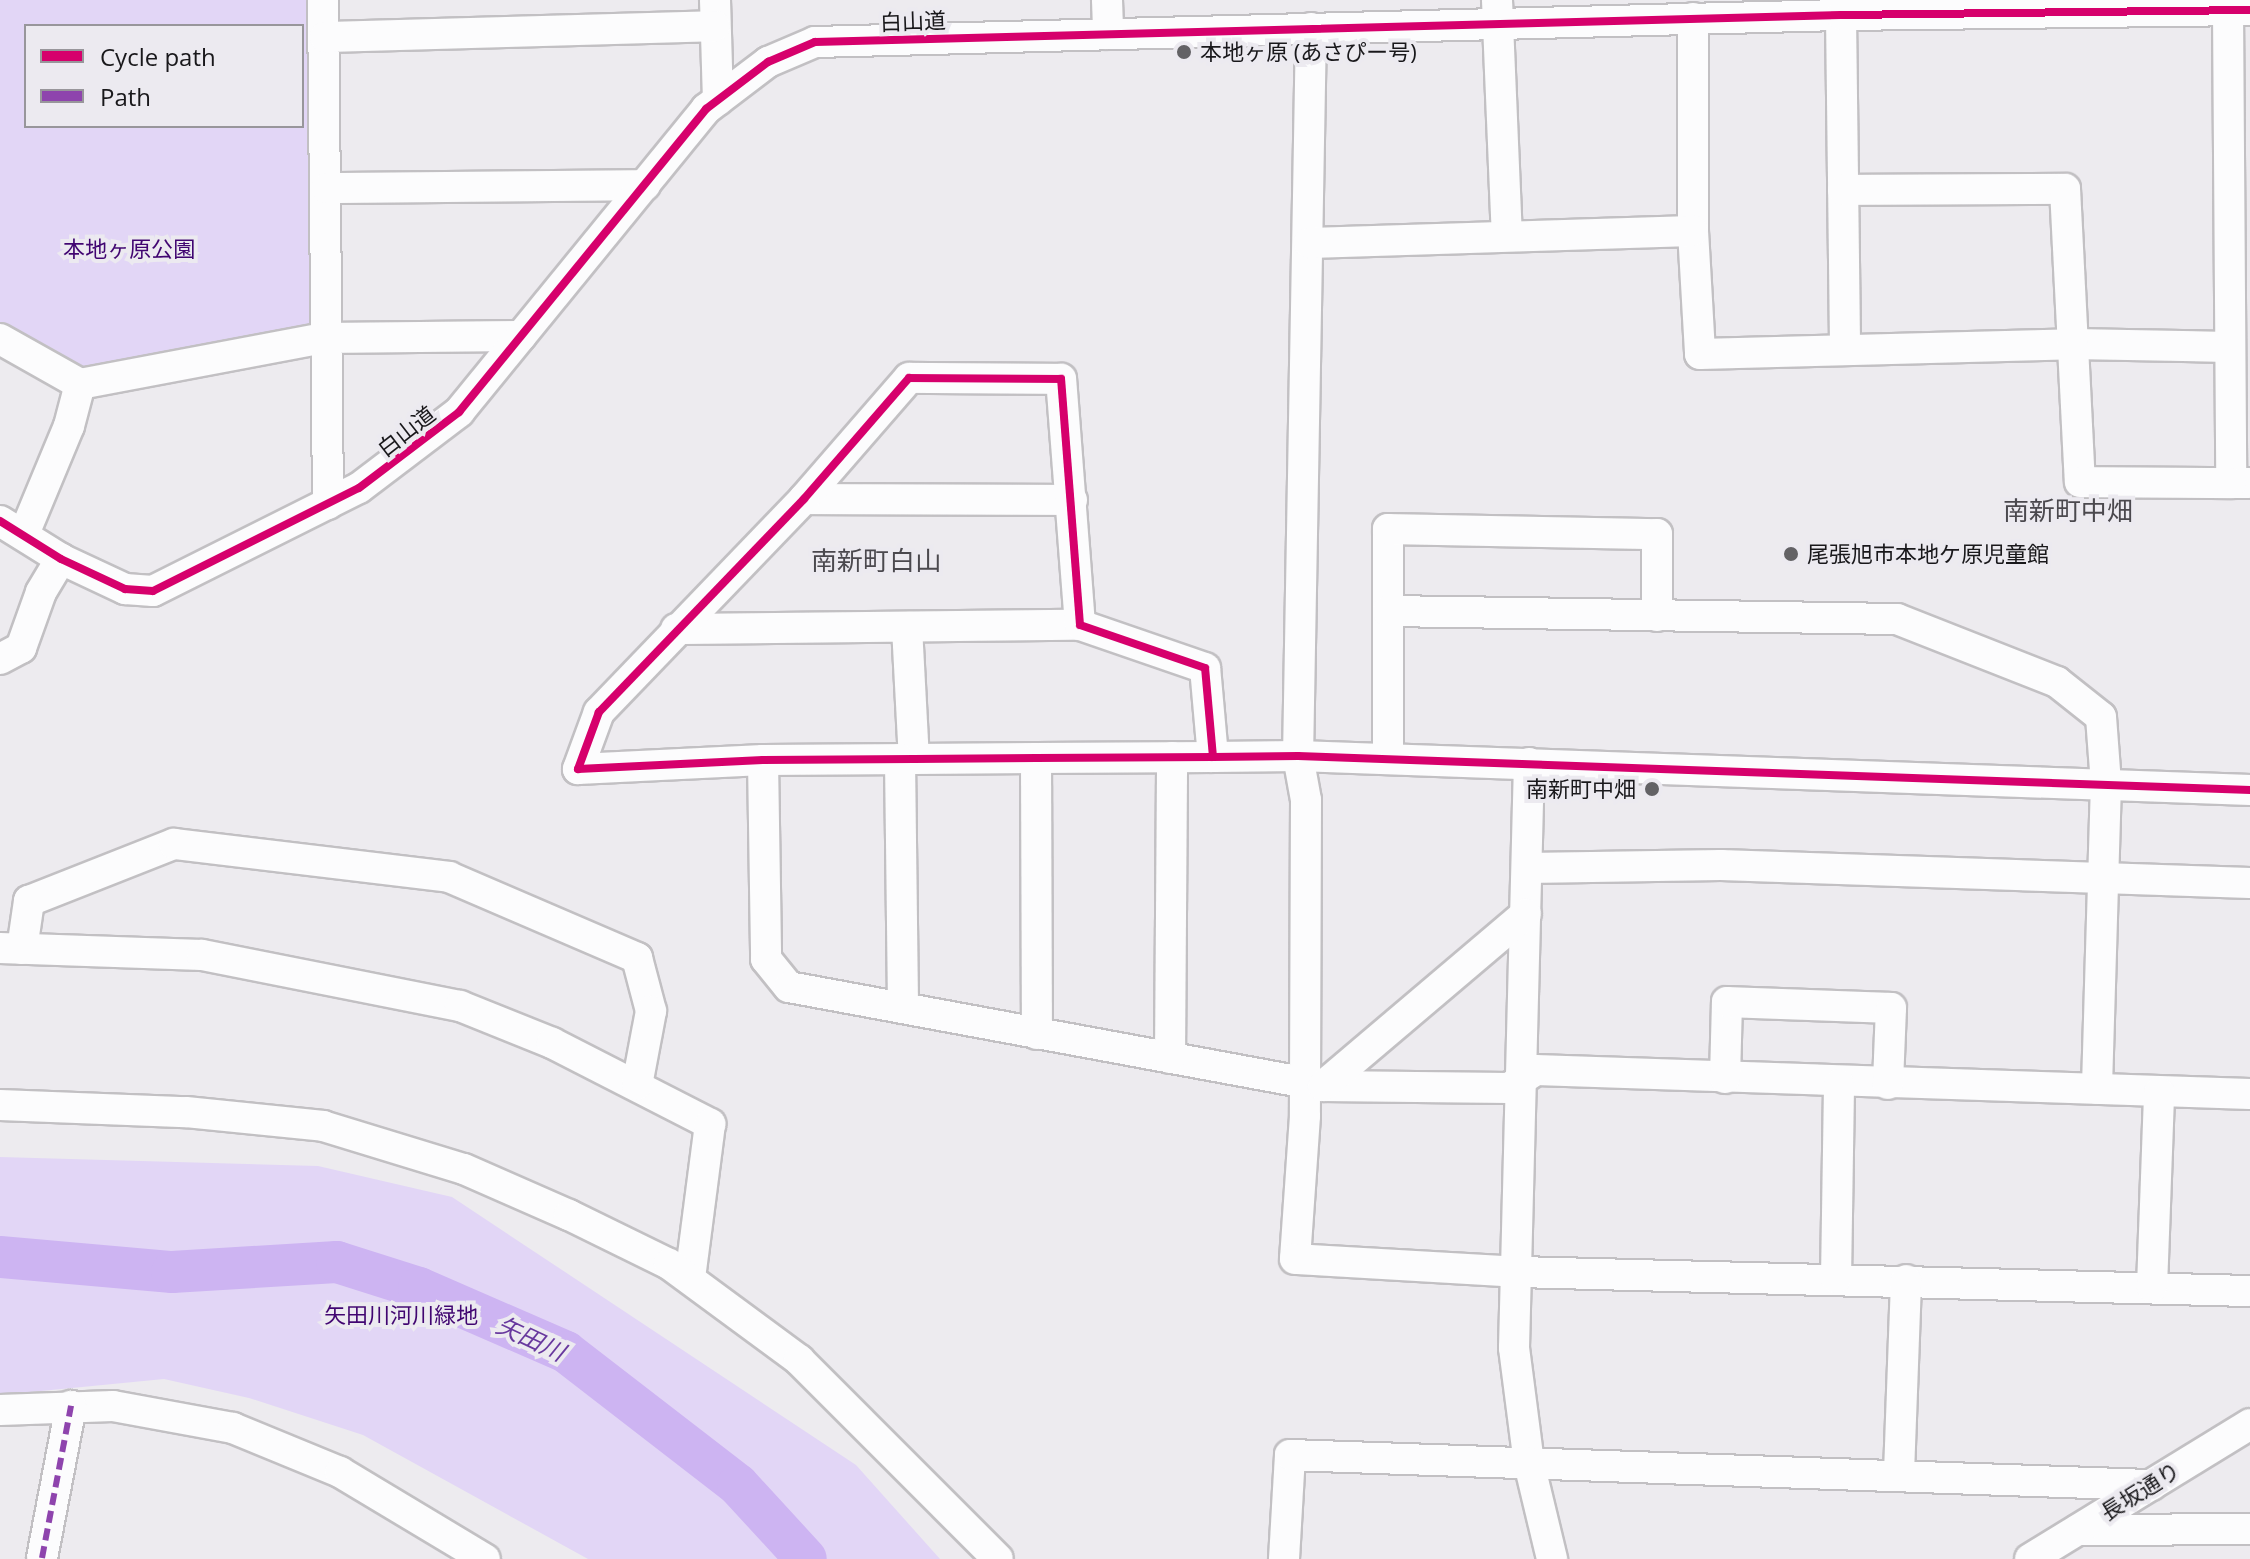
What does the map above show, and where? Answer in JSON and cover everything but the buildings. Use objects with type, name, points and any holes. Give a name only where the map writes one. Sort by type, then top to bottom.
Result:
[{"type":"street","points":[[323,0],[328,504]]},
{"type":"street","points":[[1107,0],[1108,34]]},
{"type":"street","name":"白山道","points":[[12,527],[61,559],[125,589],[153,591],[328,504],[424,443],[459,412],[718,100],[768,62],[815,42],[1311,28],[1496,12],[1693,18],[2071,5],[2239,10]]},
{"type":"street","points":[[1843,190],[2065,189],[2080,482],[2241,483],[2229,347],[2239,10]]},
{"type":"street","points":[[1496,12],[1507,234]]},
{"type":"street","points":[[325,37],[715,13],[718,100]]},
{"type":"street","points":[[1841,15],[1845,350]]},
{"type":"street","points":[[1693,18],[1693,231],[1700,354],[2073,344],[2229,347]]},
{"type":"street","points":[[1311,28],[1298,756],[1306,800],[1313,1085],[1295,1259],[1518,1272],[2250,1291]]},
{"type":"street","points":[[327,188],[645,185]]},
{"type":"street","points":[[1309,243],[1507,234],[1693,231]]},
{"type":"street","points":[[0,339],[80,384],[324,338],[521,336]]},
{"type":"street","points":[[1080,625],[1061,379],[909,378],[804,499],[599,712],[578,769],[763,760],[1298,756],[2250,790]]},
{"type":"street","points":[[12,527],[69,426],[80,384]]},
{"type":"street","points":[[804,499],[1072,500]]},
{"type":"street","points":[[1388,759],[1388,529],[1657,534],[1657,616]]},
{"type":"street","points":[[0,659],[21,648],[41,592],[61,559]]},
{"type":"street","points":[[1388,611],[1897,619],[2057,682],[2101,717],[2106,783],[2100,879],[2097,1089]]},
{"type":"street","points":[[676,629],[1080,625],[1205,668],[1213,757]]},
{"type":"street","points":[[903,1008],[907,627]]},
{"type":"street","points":[[1170,1058],[1172,757]]},
{"type":"street","points":[[1036,758],[1037,1034]]},
{"type":"street","points":[[763,760],[766,959],[789,987],[1313,1085],[1509,1088],[1536,1070],[1839,1084],[2250,1094]]},
{"type":"street","points":[[1529,763],[1514,1348],[1529,1463],[1552,1559]]},
{"type":"street","points":[[637,1085],[651,1011],[637,958],[449,877],[174,844],[29,901],[11,949],[202,955],[460,1006],[637,1085],[710,1124],[690,1278]]},
{"type":"street","points":[[1527,868],[1721,865],[2250,883]]},
{"type":"street","points":[[1313,1085],[1526,914]]},
{"type":"street","points":[[1725,1078],[1727,1002],[1742,1002],[1891,1008],[1888,1084]]},
{"type":"street","points":[[1836,1278],[1839,1084]]},
{"type":"street","points":[[2152,1287],[2159,1092]]},
{"type":"street","points":[[0,1105],[186,1112],[323,1126],[464,1169],[569,1215],[690,1278],[799,1360],[998,1559]]},
{"type":"street","points":[[1899,1473],[1906,1280]]},
{"type":"street","points":[[42,1558],[71,1406]]},
{"type":"street","points":[[0,1410],[113,1406],[183,1417],[279,1444],[397,1503],[485,1559]]},
{"type":"street","name":"長坂通り","points":[[2030,1559],[2250,1424]]},
{"type":"street","points":[[1284,1559],[1290,1455],[1899,1473],[2151,1485]]},
{"type":"street","points":[[2078,1530],[2165,1533],[2250,1529]]},
{"type":"street","points":[[27,1559],[52,1559]]},
{"type":"green space","name":"本地ヶ原公園","points":[[0,0],[321,0],[324,338],[80,384],[0,339]]},
{"type":"green space","name":"矢田川河川緑地","points":[[0,1157],[318,1166],[452,1197],[856,1465],[940,1559],[588,1559],[363,1435],[249,1398],[164,1379],[0,1395]]},
{"type":"waterway","name":"矢田川","points":[[0,1257],[172,1272],[337,1262],[419,1288],[566,1352],[738,1485],[806,1559]]},
{"type":"marked path","points":[[42,1558],[71,1406]]},
{"type":"cycle path","points":[[0,521],[61,559],[125,589],[153,591],[359,488],[459,412],[706,109],[768,62],[815,42],[1841,15],[2250,10]]},
{"type":"cycle path","points":[[1213,757],[1205,668],[1080,625],[1061,379],[909,378],[804,499],[599,712],[578,769],[763,760],[1213,757],[1298,756],[2250,790]]},
{"type":"place","name":"本地ヶ原 (あさぴー号)","points":[[1184,52]]},
{"type":"place","name":"尾張旭市本地ケ原児童館","points":[[1791,554]]},
{"type":"place","name":"南新町中畑","points":[[1652,789]]},
{"type":"district","name":"南新町中畑","points":[[2068,511]]},
{"type":"district","name":"南新町白山","points":[[876,561]]}]
